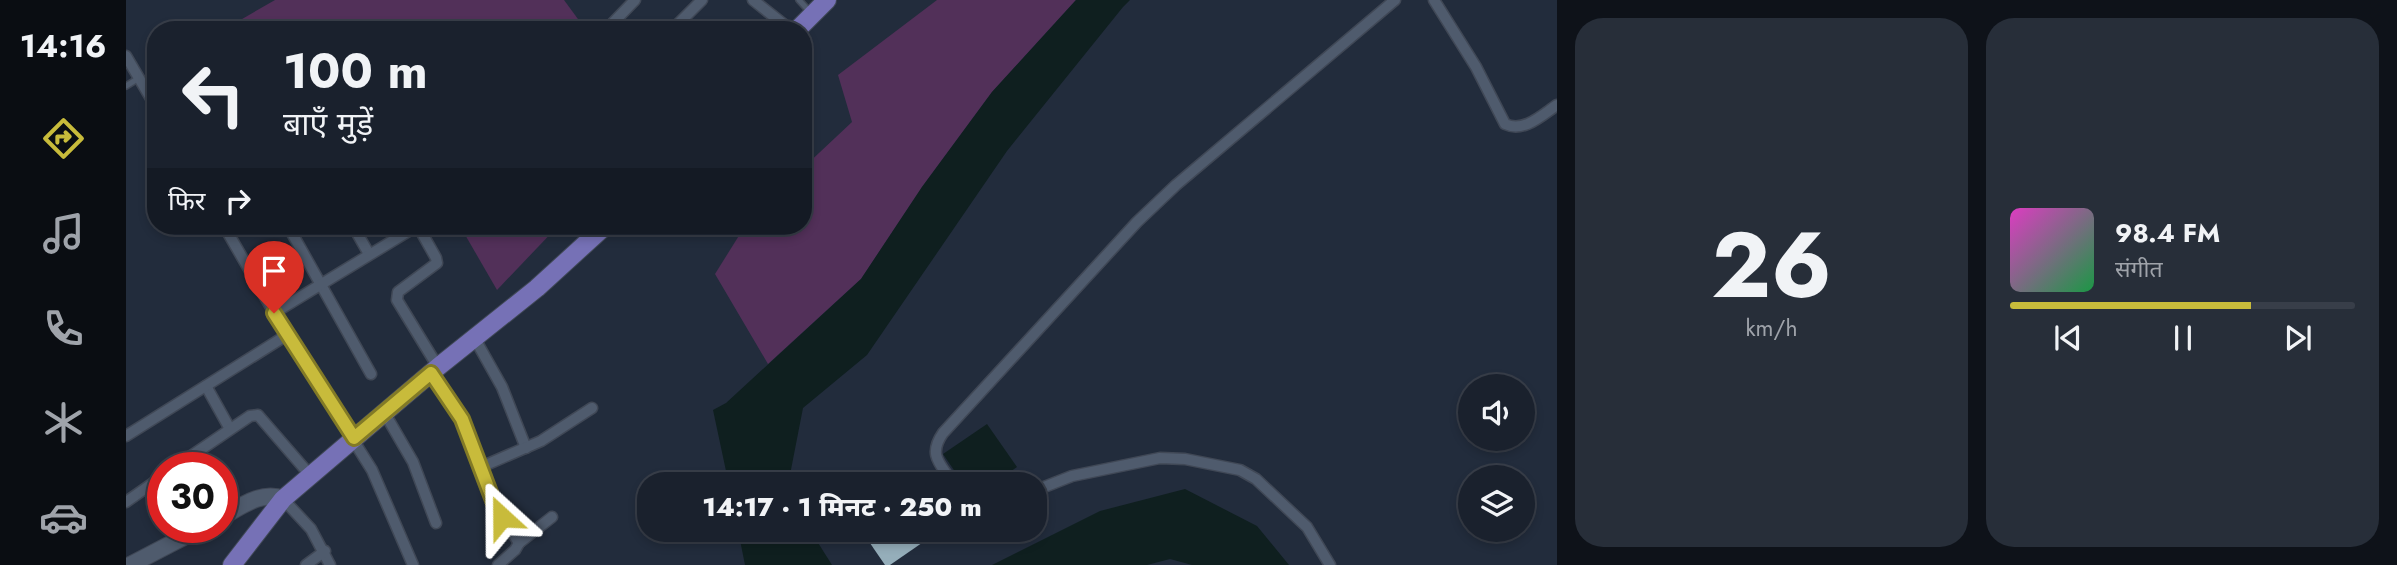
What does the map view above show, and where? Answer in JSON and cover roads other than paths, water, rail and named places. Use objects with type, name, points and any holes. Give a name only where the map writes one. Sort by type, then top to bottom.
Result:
[{"type":"main road","points":[[806,21],[827,0]]},
{"type":"main road","points":[[232,565],[283,499],[384,412],[568,262],[596,235]]},
{"type":"street","points":[[615,21],[635,0]]},
{"type":"street","points":[[681,21],[702,0]]},
{"type":"street","points":[[753,0],[780,21]]},
{"type":"street","points":[[946,472],[934,454],[934,446],[943,433],[1138,222],[1175,184],[1395,0]]},
{"type":"street","points":[[1434,0],[1476,67],[1505,124],[1514,127],[1526,125],[1557,105]]},
{"type":"street","points":[[126,56],[147,92]]},
{"type":"street","points":[[229,235],[287,335],[354,438],[383,492],[413,565]]},
{"type":"street","points":[[293,235],[371,374]]},
{"type":"street","points":[[358,235],[369,254]]},
{"type":"street","points":[[274,313],[402,235]]},
{"type":"street","points":[[422,235],[437,263],[397,295],[400,306],[462,419],[498,511],[519,542]]},
{"type":"street","points":[[126,436],[287,335]]},
{"type":"street","points":[[475,339],[502,387],[526,448]]},
{"type":"street","points":[[206,386],[230,429]]},
{"type":"street","points":[[481,467],[548,437],[592,408]]},
{"type":"street","points":[[384,412],[414,462],[436,523]]},
{"type":"street","points":[[196,452],[250,416],[258,415],[310,475]]},
{"type":"street","points":[[1047,486],[1072,476],[1160,458],[1185,459],[1240,470],[1256,479],[1307,527],[1330,565]]},
{"type":"street","points":[[126,502],[147,487]]},
{"type":"street","points":[[238,509],[258,498],[276,496],[283,499],[311,529],[325,551],[330,565]]},
{"type":"street","points":[[498,565],[515,550],[519,542],[552,517]]},
{"type":"street","points":[[130,565],[172,543]]},
{"type":"street","points":[[306,565],[325,551]]},
{"type":"lane","points":[[799,0],[812,15]]},
{"type":"lane","points":[[126,86],[139,78]]}]
